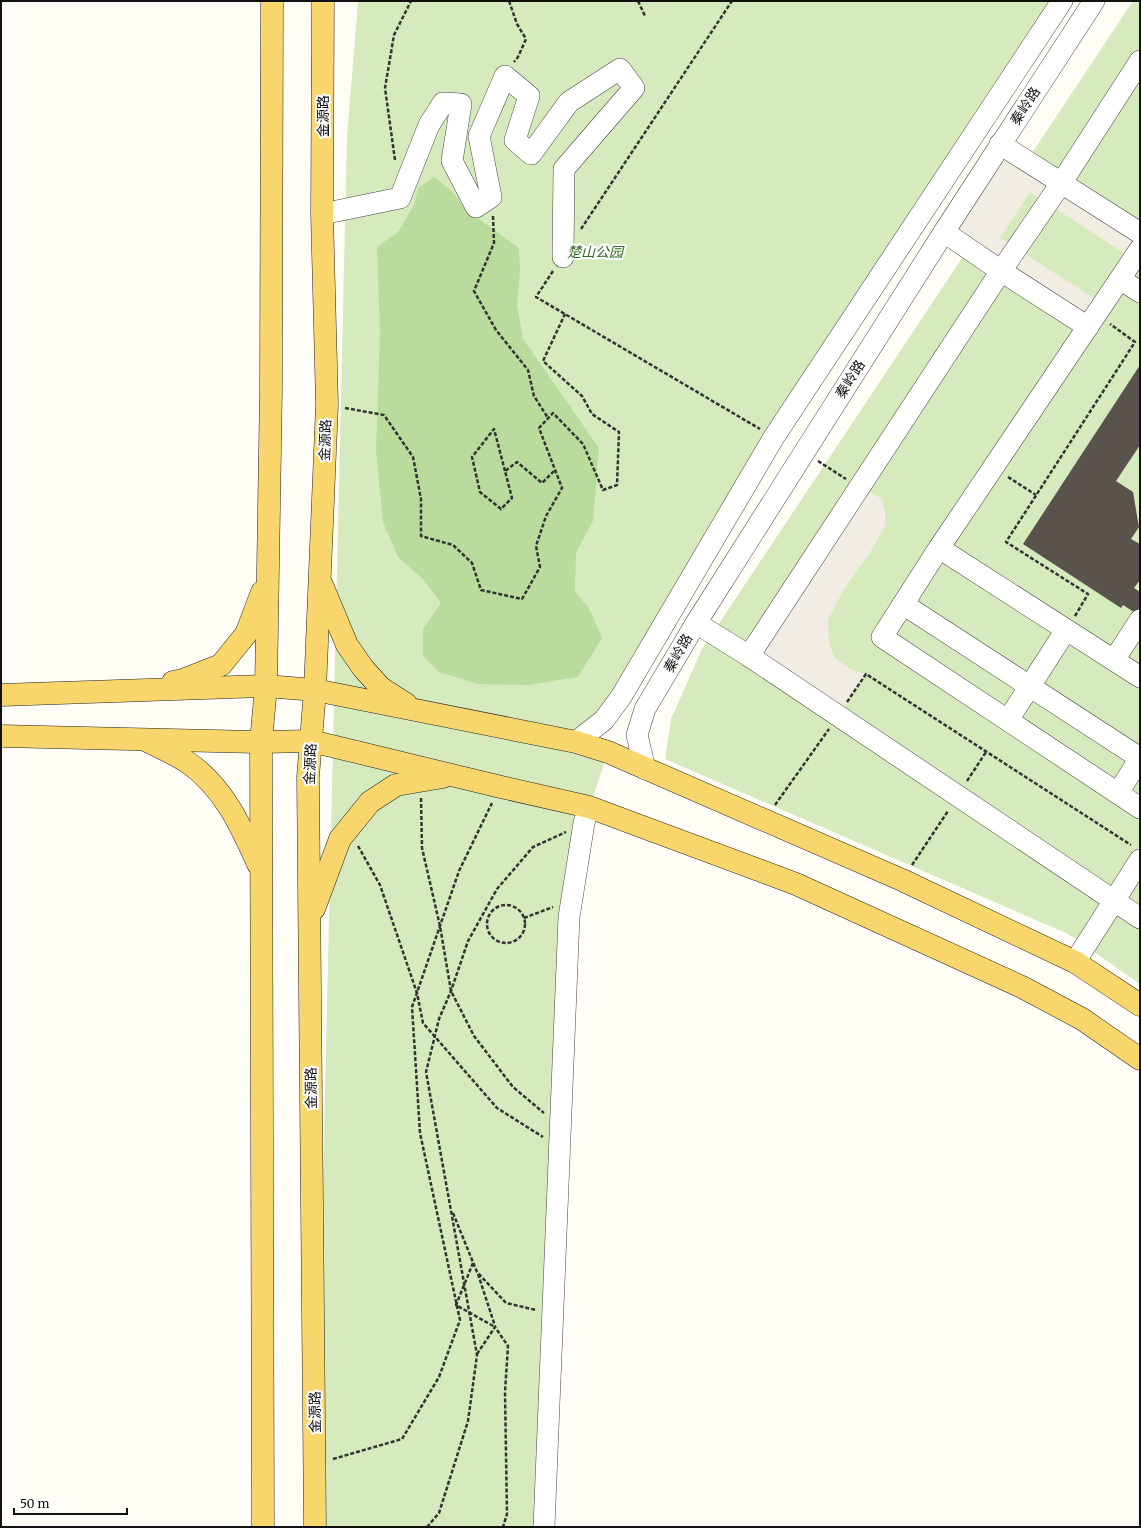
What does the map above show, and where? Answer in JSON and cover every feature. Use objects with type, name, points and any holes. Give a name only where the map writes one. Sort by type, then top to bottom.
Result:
[{"type":"main road","points":[[263,1527],[261,742],[266,686],[271,389],[272,1]]},
{"type":"main road","name":"金源路","points":[[315,1527],[308,777],[315,690],[327,404],[322,214],[323,1]]},
{"type":"main road","points":[[132,690],[183,680],[221,665],[246,634],[268,576]]},
{"type":"main road","points":[[319,579],[346,645],[363,668],[381,688],[416,710]]},
{"type":"main road","points":[[1,694],[266,686],[315,690],[576,742],[608,752],[644,769],[902,880],[1075,962],[1140,1005]]},
{"type":"main road","points":[[1,736],[261,742],[311,741],[501,787],[796,884],[1015,984],[1082,1019],[1140,1060]]},
{"type":"main road","points":[[144,740],[187,762],[206,778],[231,810],[242,828],[261,870]]},
{"type":"main road","points":[[310,922],[340,839],[370,802],[396,786],[451,775]]},
{"type":"street","name":"秦岭路","points":[[576,742],[604,720],[621,697],[774,437],[1062,1]]},
{"type":"street","name":"秦岭路","points":[[644,769],[638,735],[645,709],[696,623],[804,452],[1000,144],[1094,1]]},
{"type":"street","points":[[749,656],[1001,271],[1062,182],[1140,61]]},
{"type":"street","points":[[322,214],[400,198],[429,125],[443,103],[460,104],[452,161],[476,207],[491,198],[479,136],[505,76],[529,96],[516,140],[531,154],[569,102],[620,69],[634,88],[564,168],[563,257]]},
{"type":"street","points":[[1000,144],[1140,233]]},
{"type":"street","points":[[944,232],[1001,271],[1092,321]]},
{"type":"street","points":[[1140,249],[939,548],[882,637],[1140,808]]},
{"type":"street","points":[[1120,279],[1140,292]]},
{"type":"street","points":[[939,548],[1140,677]]},
{"type":"street","points":[[903,604],[1140,758],[1118,793]]},
{"type":"street","points":[[1114,660],[1140,620]]},
{"type":"street","points":[[696,623],[749,656],[1140,918]]},
{"type":"street","points":[[1008,720],[1066,630]]},
{"type":"street","points":[[544,1527],[569,917],[587,815]]},
{"type":"street","points":[[1075,962],[1114,901],[1137,853]]},
{"type":"path","points":[[396,167],[384,88],[394,35],[411,1]]},
{"type":"path","points":[[505,76],[518,57],[526,39],[517,24],[509,1]]},
{"type":"path","points":[[638,1],[645,16]]},
{"type":"path","points":[[580,231],[732,1]]},
{"type":"path","points":[[491,198],[494,243],[474,291],[496,330],[528,370],[534,396],[548,418]]},
{"type":"path","points":[[563,257],[536,297],[774,437]]},
{"type":"path","points":[[327,404],[384,414],[413,456],[421,499],[421,536],[452,545],[472,563],[481,590],[522,599],[540,567],[536,546],[546,516],[562,488],[538,428],[553,413],[583,444],[603,490],[617,485],[620,432],[592,414],[582,396],[543,361],[565,314]]},
{"type":"path","points":[[1066,630],[1088,594],[1006,542],[1135,342],[1092,321]]},
{"type":"path","points":[[494,429],[505,471],[512,498],[501,509],[480,492],[472,457],[494,429]]},
{"type":"path","points":[[804,452],[859,488]]},
{"type":"path","points":[[505,471],[517,462],[542,483],[555,470]]},
{"type":"path","points":[[993,468],[1036,495]]},
{"type":"path","points":[[765,820],[866,674],[1137,853]]},
{"type":"path","points":[[902,880],[986,752]]},
{"type":"path","points":[[315,1464],[402,1438],[439,1377],[460,1320],[420,1133],[412,1007],[460,871],[501,787]]},
{"type":"path","points":[[420,794],[422,848],[440,926],[451,991],[474,1036],[513,1087],[561,1127]]},
{"type":"path","points":[[426,1527],[439,1512],[468,1421],[477,1355],[426,1072],[439,1019],[451,991],[468,941],[497,889],[533,848],[587,815]]},
{"type":"path","points":[[358,846],[380,885],[417,993],[422,1023],[497,1108],[560,1149]]},
{"type":"path","points":[[511,905],[517,907],[524,918],[525,924],[521,936],[510,943],[498,942],[492,938],[486,927],[488,915],[498,906],[511,905]]},
{"type":"path","points":[[524,918],[548,909]]},
{"type":"path","points":[[450,1207],[474,1263],[495,1327],[508,1346],[505,1392],[507,1514],[503,1527]]},
{"type":"path","points":[[456,1305],[474,1263]]},
{"type":"path","points":[[477,1272],[506,1303],[553,1315]]},
{"type":"path","points":[[456,1305],[495,1327]]},
{"type":"path","points":[[477,1355],[495,1327]]},
{"type":"green space","name":"楚山公园","points":[[358,1],[1062,1],[621,697],[576,742],[608,752],[584,823],[544,1527],[315,1527],[347,136]]},
{"type":"green space","points":[[1133,1],[1140,1],[1140,984],[1068,934],[665,759],[671,719],[702,649]]},
{"type":"green space","points":[[434,177],[453,192],[465,209],[519,248],[520,271],[517,305],[523,339],[599,448],[593,521],[576,553],[575,591],[590,610],[602,638],[578,677],[528,685],[478,684],[439,672],[423,656],[423,629],[441,603],[423,579],[398,557],[383,522],[376,450],[380,334],[377,247],[398,232],[414,205],[418,188]]},
{"type":"shaded area","points":[[1000,144],[1140,233],[1133,259],[1030,192],[1000,238],[1103,304],[1088,327],[944,232]]},
{"type":"shaded area","points":[[861,486],[882,499],[885,511],[885,526],[871,551],[844,589],[828,620],[829,643],[834,657],[851,670],[866,674],[838,716],[749,656]]},
{"type":"building","points":[[1140,365],[1140,445],[1116,481],[1133,492],[1139,527],[1131,539],[1140,544],[1140,580],[1134,588],[1140,592],[1140,616],[1123,605],[1121,608],[1023,544]]}]
